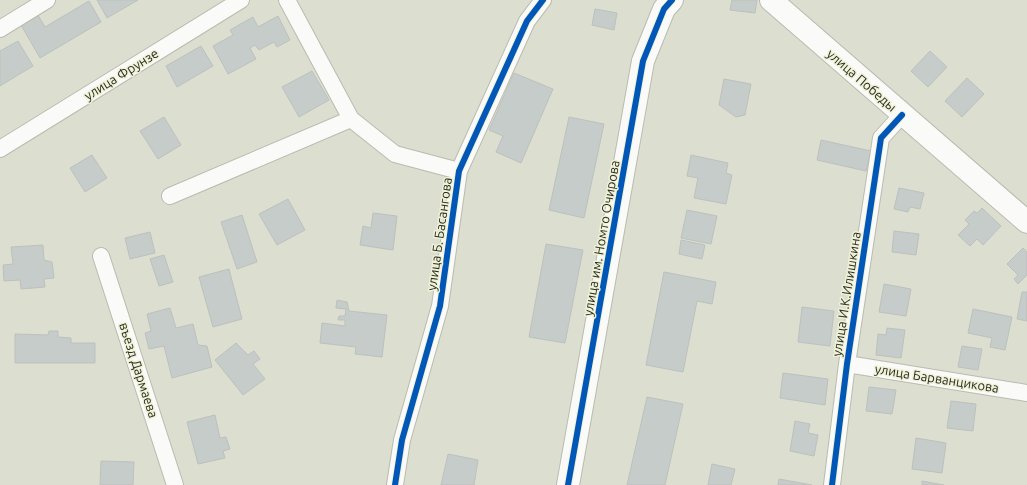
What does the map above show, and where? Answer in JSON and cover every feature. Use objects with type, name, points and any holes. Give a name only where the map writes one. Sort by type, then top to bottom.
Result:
[{"type":"street","points":[[0,29],[47,0]]},
{"type":"street","name":"улица Фрунзе","points":[[0,149],[241,0]]},
{"type":"street","name":"улица Б. Басангова","points":[[287,0],[351,119],[395,154],[459,172]]},
{"type":"street","name":"улица Б. Басангова","points":[[395,485],[402,440],[440,306],[459,172],[527,21],[544,0]]},
{"type":"street","name":"улица им. Номто Очирова","points":[[568,485],[643,61],[664,10],[672,0]]},
{"type":"street","name":"улица Победы","points":[[771,0],[1027,222]]},
{"type":"street","name":"улица И.К.Илишкина","points":[[832,485],[847,364],[881,138],[902,115]]},
{"type":"street","points":[[170,196],[351,119]]},
{"type":"street","name":"въезд Дармаева","points":[[101,256],[175,485]]},
{"type":"street","name":"улица Барванцикова","points":[[847,364],[1027,393]]},
{"type":"building","points":[[97,0],[138,0],[107,18]]},
{"type":"building","points":[[732,0],[757,0],[755,13],[730,10]]},
{"type":"building","points":[[89,1],[101,22],[40,58],[21,25],[38,15],[45,27]]},
{"type":"building","points":[[595,9],[617,13],[614,30],[592,25]]},
{"type":"building","points":[[278,16],[290,40],[277,47],[274,42],[259,50],[255,45],[250,48],[256,59],[228,74],[213,46],[233,35],[230,30],[253,17],[258,27]]},
{"type":"building","points":[[18,41],[33,66],[0,86],[0,51]]},
{"type":"building","points":[[201,46],[213,66],[177,87],[166,66]]},
{"type":"building","points":[[930,51],[947,67],[928,87],[911,71]]},
{"type":"building","points":[[312,71],[329,100],[299,117],[282,87]]},
{"type":"building","points":[[514,73],[553,89],[521,163],[496,152],[503,136],[489,130]]},
{"type":"building","points":[[967,78],[984,94],[962,117],[945,101]]},
{"type":"building","points":[[724,79],[751,84],[745,115],[736,117],[719,105]]},
{"type":"building","points":[[164,117],[181,145],[158,159],[140,131]]},
{"type":"building","points":[[569,117],[604,124],[584,218],[549,210]]},
{"type":"building","points":[[821,140],[871,151],[866,171],[817,160]]},
{"type":"building","points":[[92,155],[107,178],[85,192],[70,168]]},
{"type":"building","points":[[691,155],[728,163],[726,173],[732,175],[726,204],[694,198],[698,178],[687,176]]},
{"type":"building","points":[[899,188],[924,193],[920,209],[910,207],[908,212],[894,209]]},
{"type":"building","points":[[288,199],[305,230],[277,245],[259,214]]},
{"type":"building","points":[[982,208],[1001,226],[983,245],[977,239],[970,246],[958,235],[969,224],[965,220],[974,211],[977,213]]},
{"type":"building","points":[[687,210],[717,216],[711,244],[681,238]]},
{"type":"building","points":[[373,213],[397,216],[393,250],[360,245],[363,226],[371,228]]},
{"type":"building","points":[[242,215],[257,262],[237,269],[221,222]]},
{"type":"building","points":[[894,231],[919,234],[916,255],[892,252]]},
{"type":"building","points":[[150,232],[155,253],[130,259],[125,238]]},
{"type":"building","points":[[681,240],[705,245],[702,259],[679,254]]},
{"type":"building","points":[[546,244],[583,250],[565,343],[529,337]]},
{"type":"building","points":[[43,245],[44,260],[52,262],[54,278],[44,279],[45,287],[21,289],[20,280],[4,281],[3,265],[13,264],[11,247]]},
{"type":"building","points":[[1023,248],[1027,252],[1027,275],[1018,284],[1014,279],[1018,275],[1007,264]]},
{"type":"building","points":[[164,255],[173,282],[159,286],[150,259]]},
{"type":"building","points":[[229,269],[242,319],[213,327],[199,277]]},
{"type":"building","points":[[664,272],[716,282],[712,304],[697,301],[683,372],[646,365]]},
{"type":"building","points":[[884,284],[911,289],[906,316],[879,312]]},
{"type":"building","points":[[1022,292],[1027,292],[1027,321],[1017,319]]},
{"type":"building","points":[[337,300],[347,302],[349,311],[387,315],[382,357],[355,354],[356,347],[320,343],[322,323],[345,326],[345,320],[338,320],[339,316],[345,316],[346,309],[336,308]]},
{"type":"building","points":[[802,307],[834,311],[830,346],[798,342]]},
{"type":"building","points":[[170,308],[176,328],[193,324],[198,345],[207,346],[212,367],[172,378],[164,346],[149,349],[145,333],[151,331],[147,314]]},
{"type":"building","points":[[973,309],[1012,317],[1005,350],[990,347],[992,338],[968,333]]},
{"type":"building","points":[[887,328],[905,330],[901,358],[876,355],[878,334],[886,335]]},
{"type":"building","points":[[49,331],[58,331],[58,337],[71,338],[71,343],[95,343],[95,363],[15,363],[15,334],[48,335]]},
{"type":"building","points":[[236,343],[248,355],[254,351],[260,359],[253,364],[265,379],[243,395],[215,360]]},
{"type":"building","points":[[962,346],[982,349],[978,370],[958,367]]},
{"type":"building","points":[[783,373],[828,379],[825,405],[780,398]]},
{"type":"building","points":[[869,387],[896,390],[892,414],[866,411]]},
{"type":"building","points":[[647,397],[683,404],[665,485],[627,485]]},
{"type":"building","points":[[951,401],[976,404],[973,431],[947,428]]},
{"type":"building","points":[[215,415],[220,438],[226,437],[230,449],[223,451],[225,458],[198,464],[187,422]]},
{"type":"building","points":[[795,421],[810,424],[808,433],[818,435],[814,456],[790,451]]},
{"type":"building","points":[[916,438],[946,443],[942,473],[912,469]]},
{"type":"building","points":[[448,454],[478,460],[474,485],[441,485]]},
{"type":"building","points":[[101,461],[134,462],[133,485],[100,485]]},
{"type":"building","points":[[712,464],[735,469],[731,485],[708,485]]},
{"type":"building","points":[[779,479],[812,485],[778,485]]},
{"type":"building","points":[[922,481],[944,485],[922,485]]},
{"type":"cycle path","points":[[395,485],[402,440],[440,306],[459,171],[527,21],[543,0]]},
{"type":"cycle path","points":[[568,485],[643,61],[664,9],[672,0]]},
{"type":"cycle path","points":[[832,485],[847,364],[881,138],[902,115]]}]
